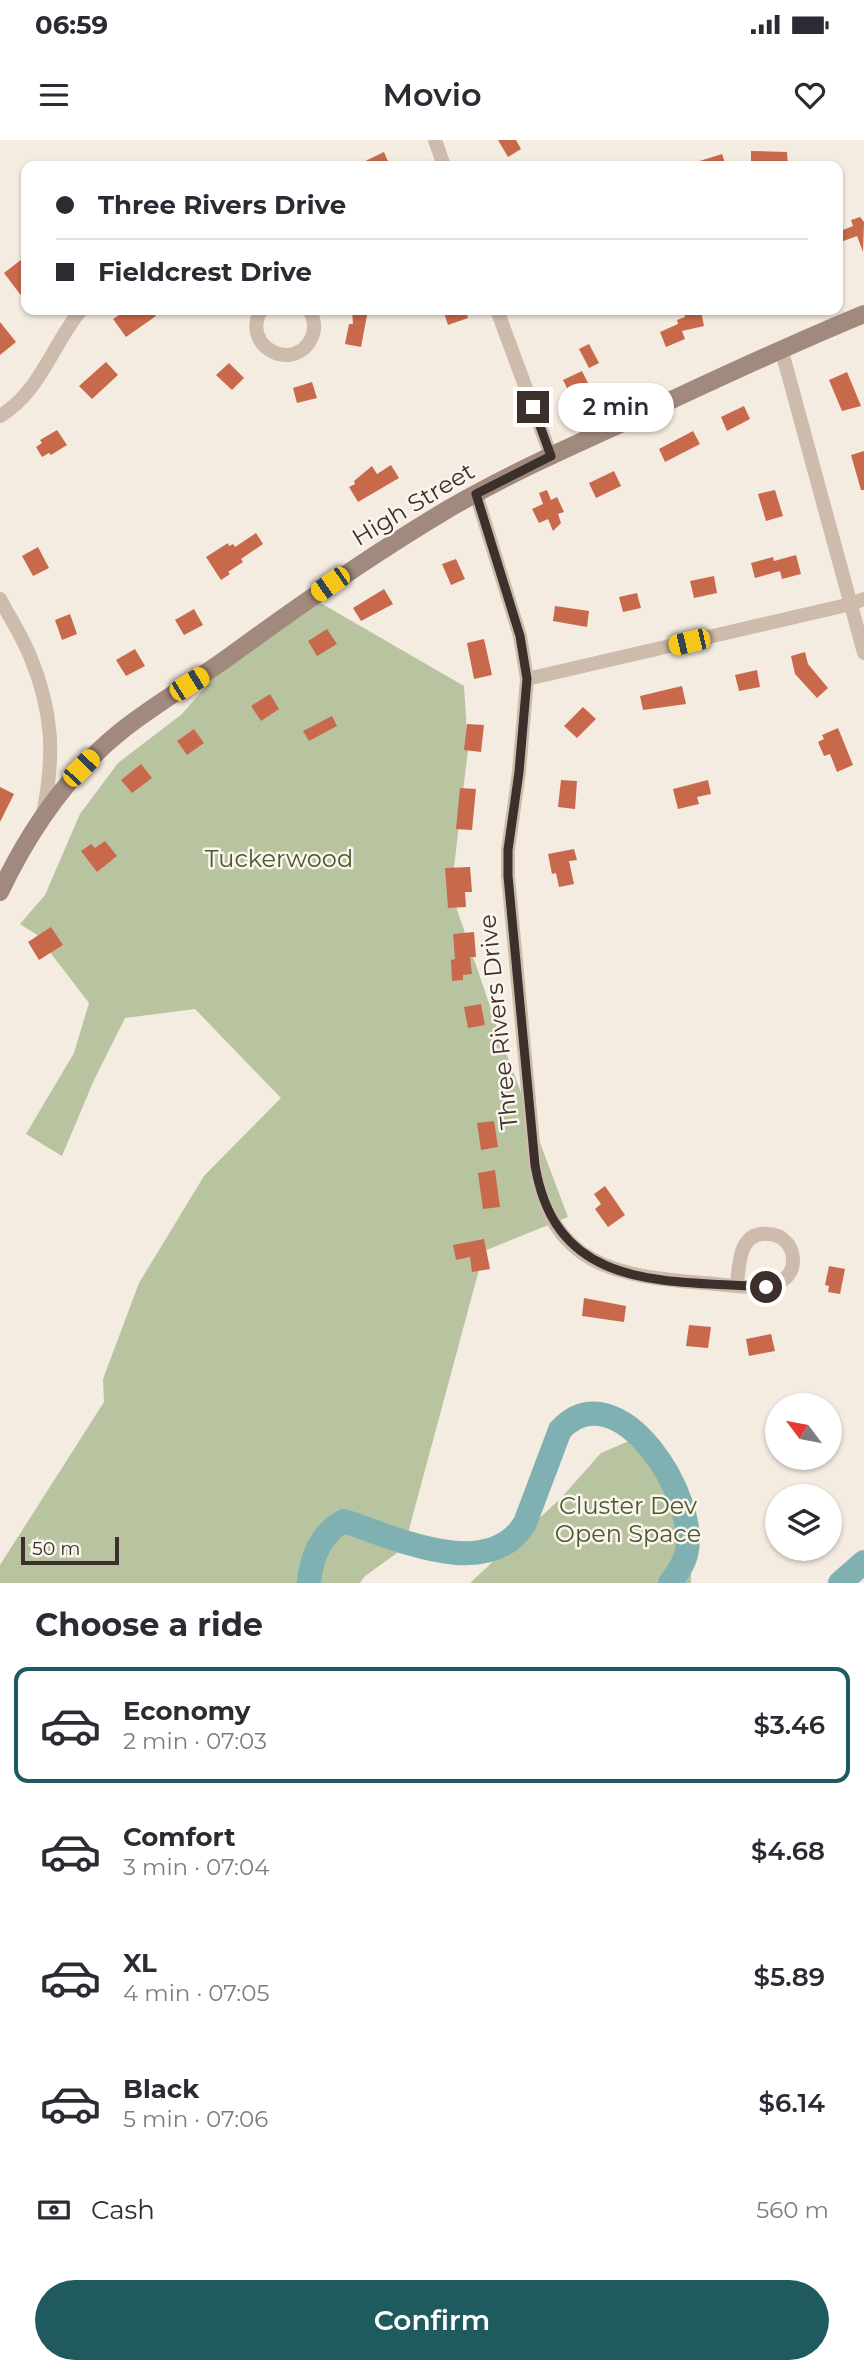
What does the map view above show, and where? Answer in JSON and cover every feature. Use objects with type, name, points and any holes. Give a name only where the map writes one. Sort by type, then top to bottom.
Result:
[{"type":"street","points":[[435,140],[442,161]]},
{"type":"street","name":"High Street","points":[[0,892],[42,818],[81,768],[135,720],[355,567],[476,494],[551,456],[781,348],[864,314]]},
{"type":"street","points":[[0,416],[24,398],[34,386],[77,315]]},
{"type":"street","points":[[259,315],[256,321],[260,340],[274,353],[287,355],[300,351],[310,341],[314,327],[310,315]]},
{"type":"street","points":[[499,315],[551,456]]},
{"type":"street","points":[[781,348],[857,602],[864,653]]},
{"type":"street","name":"Three Rivers Drive","points":[[476,494],[520,636],[527,679],[508,850],[508,876],[534,1151],[541,1194],[559,1231],[578,1250],[601,1264],[626,1273],[657,1279],[737,1285],[766,1287],[782,1282],[792,1268],[793,1256],[789,1245],[772,1234],[753,1237],[740,1252],[737,1285]]},
{"type":"street","points":[[0,598],[30,654],[45,706],[52,765],[42,818]]},
{"type":"street","points":[[527,679],[857,602]]},
{"type":"green space","name":"Tuckerwood","points":[[305,594],[464,686],[468,750],[451,892],[505,1050],[568,1217],[484,1251],[404,1548],[365,1576],[360,1583],[0,1583],[0,1565],[104,1402],[103,1379],[139,1283],[204,1176],[281,1098],[195,1009],[125,1018],[94,1080],[62,1156],[26,1134],[74,1053],[89,1003],[36,934],[20,924],[45,895],[80,814],[118,763],[182,714],[240,647]]},
{"type":"green space","name":"Cluster Dev Open Space","points":[[643,1435],[670,1458],[691,1503],[691,1583],[470,1583],[561,1498],[601,1453]]},
{"type":"building","points":[[498,140],[516,140],[521,149],[508,157]]},
{"type":"building","points":[[751,151],[787,152],[788,161],[751,161]]},
{"type":"building","points":[[384,152],[388,161],[365,161]]},
{"type":"building","points":[[722,154],[724,161],[700,161]]},
{"type":"building","points":[[860,217],[864,222],[863,252],[857,236],[843,241],[843,230],[853,226],[851,220]]},
{"type":"building","points":[[21,260],[21,295],[4,273]]},
{"type":"building","points":[[119,315],[156,316],[126,337],[113,319]]},
{"type":"building","points":[[352,315],[367,315],[361,347],[345,344],[349,324],[353,324]]},
{"type":"building","points":[[445,315],[467,315],[468,318],[448,325]]},
{"type":"building","points":[[684,315],[702,315],[704,326],[682,331],[685,339],[666,347],[660,332],[678,324],[677,320]]},
{"type":"building","points":[[0,322],[16,342],[0,355]]},
{"type":"building","points":[[589,344],[599,363],[589,368],[579,349]]},
{"type":"building","points":[[106,362],[118,375],[92,399],[79,386]]},
{"type":"building","points":[[229,363],[244,378],[232,390],[216,375]]},
{"type":"building","points":[[582,371],[594,395],[575,404],[563,380]]},
{"type":"building","points":[[847,372],[861,406],[842,411],[829,380]]},
{"type":"building","points":[[312,382],[317,398],[297,403],[293,388]]},
{"type":"building","points":[[744,406],[750,419],[727,431],[721,417]]},
{"type":"building","points":[[57,430],[67,445],[42,457],[36,447],[42,443],[40,440]]},
{"type":"building","points":[[693,431],[700,444],[665,462],[659,449]]},
{"type":"building","points":[[864,451],[864,490],[861,490],[851,455]]},
{"type":"building","points":[[391,465],[399,478],[358,502],[349,487],[355,484],[354,481],[372,466],[377,474]]},
{"type":"building","points":[[614,471],[621,486],[596,498],[589,483]]},
{"type":"building","points":[[547,490],[551,500],[557,497],[564,512],[558,514],[561,523],[553,531],[548,519],[539,523],[532,509],[543,504],[539,493]]},
{"type":"building","points":[[775,490],[783,516],[766,521],[758,494]]},
{"type":"building","points":[[256,533],[263,544],[241,559],[243,562],[221,580],[206,557],[228,543],[229,546],[233,544],[235,547]]},
{"type":"building","points":[[38,547],[49,568],[33,576],[22,556]]},
{"type":"building","points":[[796,555],[801,574],[782,579],[780,571],[755,578],[751,563]]},
{"type":"building","points":[[456,559],[465,579],[451,585],[442,564]]},
{"type":"building","points":[[714,576],[717,593],[694,598],[690,581]]},
{"type":"building","points":[[384,589],[393,604],[361,621],[353,608]]},
{"type":"building","points":[[637,593],[641,608],[623,612],[619,597]]},
{"type":"building","points":[[555,606],[589,611],[587,627],[553,621]]},
{"type":"building","points":[[194,609],[203,625],[184,635],[175,620]]},
{"type":"building","points":[[70,614],[77,634],[62,640],[55,620]]},
{"type":"building","points":[[327,629],[337,644],[317,656],[308,641]]},
{"type":"building","points":[[484,639],[492,675],[474,679],[467,643]]},
{"type":"building","points":[[135,649],[145,666],[126,676],[116,660]]},
{"type":"building","points":[[805,652],[808,664],[828,688],[817,698],[795,674],[791,656]]},
{"type":"building","points":[[757,670],[760,687],[739,691],[735,675]]},
{"type":"building","points":[[682,686],[686,704],[643,710],[640,696]]},
{"type":"building","points":[[270,694],[279,709],[261,721],[251,706]]},
{"type":"building","points":[[583,707],[596,719],[577,738],[564,726]]},
{"type":"building","points":[[332,716],[337,726],[309,741],[303,731]]},
{"type":"building","points":[[467,724],[484,725],[481,752],[464,750]]},
{"type":"building","points":[[838,728],[853,765],[837,772],[830,754],[824,756],[818,742],[824,739],[822,735]]},
{"type":"building","points":[[194,729],[204,743],[187,755],[177,741]]},
{"type":"building","points":[[141,764],[152,778],[132,793],[121,780]]},
{"type":"building","points":[[561,780],[577,781],[575,809],[558,807]]},
{"type":"building","points":[[708,780],[711,794],[697,797],[699,804],[678,809],[673,789]]},
{"type":"building","points":[[0,787],[14,794],[0,822]]},
{"type":"building","points":[[460,788],[476,789],[472,830],[456,829]]},
{"type":"building","points":[[105,841],[117,856],[97,872],[81,851],[91,844],[95,848]]},
{"type":"building","points":[[574,849],[577,860],[569,861],[574,884],[559,887],[556,873],[552,874],[548,854]]},
{"type":"building","points":[[470,867],[472,892],[465,892],[466,907],[448,908],[445,868]]},
{"type":"building","points":[[51,927],[63,945],[39,960],[28,942]]},
{"type":"building","points":[[474,932],[476,957],[470,957],[472,974],[463,975],[463,980],[452,981],[451,960],[455,959],[453,934]]},
{"type":"building","points":[[481,1004],[485,1025],[468,1028],[464,1007]]},
{"type":"building","points":[[494,1121],[498,1147],[481,1150],[477,1123]]},
{"type":"building","points":[[495,1170],[500,1207],[483,1209],[478,1173]]},
{"type":"building","points":[[605,1186],[625,1215],[608,1227],[595,1209],[601,1204],[594,1194]]},
{"type":"building","points":[[484,1239],[490,1269],[472,1272],[470,1257],[456,1260],[453,1245]]},
{"type":"building","points":[[829,1266],[845,1269],[840,1294],[828,1292],[829,1286],[825,1285]]},
{"type":"building","points":[[584,1298],[626,1306],[624,1322],[582,1316]]},
{"type":"building","points":[[689,1325],[711,1327],[708,1348],[686,1346]]},
{"type":"building","points":[[771,1334],[775,1351],[749,1356],[746,1339]]},
{"type":"waterway","points":[[309,1583],[312,1564],[323,1539],[344,1521],[440,1551],[466,1553],[489,1550],[509,1541],[525,1523],[560,1430],[583,1415],[606,1415],[629,1428],[650,1448],[668,1474],[681,1503],[687,1531],[686,1555],[670,1583]]},
{"type":"waterway","points":[[840,1583],[864,1562]]},
{"type":"route","points":[[533,407],[551,456],[476,494],[520,636],[527,679],[519,772],[508,850],[508,876],[535,1165],[541,1194],[559,1231],[578,1250],[601,1264],[626,1273],[657,1279],[766,1287]]}]
